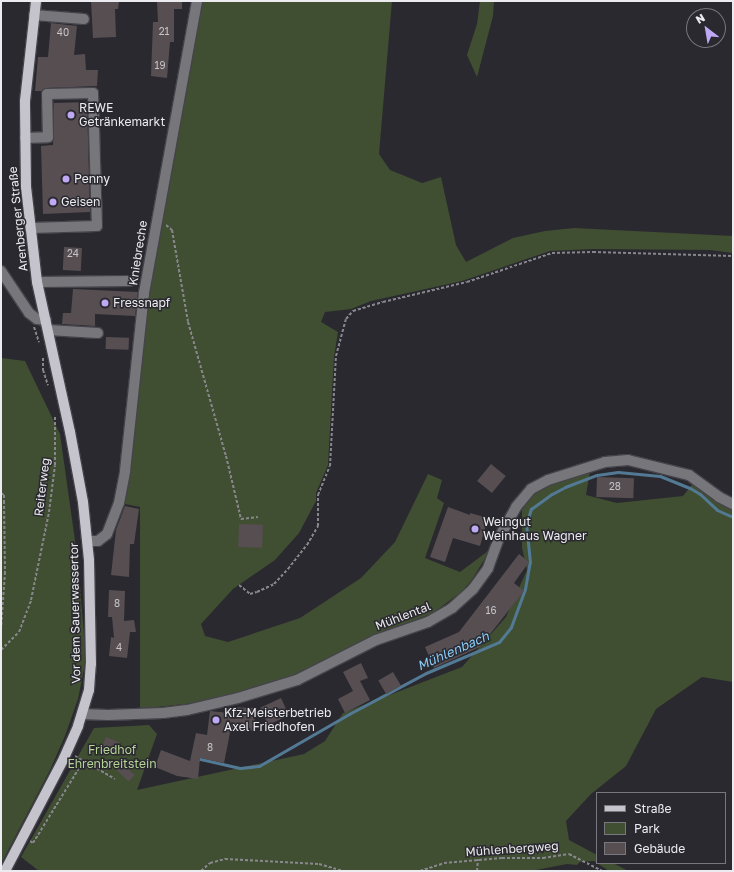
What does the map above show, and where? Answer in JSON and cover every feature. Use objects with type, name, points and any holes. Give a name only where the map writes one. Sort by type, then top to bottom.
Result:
[{"type":"main road","name":"Arenberger Straße","points":[[36,1],[26,89],[25,175],[37,282],[70,432]]},
{"type":"main road","name":"Vor dem Sauerwassertor","points":[[5,871],[66,754],[82,714],[89,690],[91,664],[87,541],[83,502],[70,432]]},
{"type":"street","name":"Kniebreche","points":[[87,541],[98,541],[107,534],[119,503],[125,471],[144,293],[197,1]]},
{"type":"street","points":[[34,15],[84,19]]},
{"type":"street","points":[[25,138],[48,137],[47,94],[93,93],[97,226],[30,228]]},
{"type":"street","points":[[1,271],[24,307],[39,320],[47,325],[98,333]]},
{"type":"street","points":[[37,282],[130,281]]},
{"type":"street","name":"Mühlental","points":[[82,714],[137,715],[175,711],[251,695],[297,680],[376,640],[428,622],[452,608],[476,585],[488,568],[501,532],[516,507],[531,489],[548,480],[605,462],[628,460],[689,475],[719,497],[733,504]]},
{"type":"path","points":[[158,215],[172,230],[188,322],[226,456],[242,519],[258,517]]},
{"type":"path","points":[[239,585],[250,594],[274,584],[302,551],[318,526],[318,495],[330,466],[336,356],[346,319],[353,311],[383,302],[467,282],[552,254],[593,252],[733,256]]},
{"type":"path","points":[[33,316],[35,332],[40,345]]},
{"type":"path","points":[[42,354],[43,370],[49,390]]},
{"type":"path","name":"Reiterweg","points":[[1,650],[19,632],[31,600],[49,512],[55,465],[55,416]]},
{"type":"path","points":[[1,493],[4,495],[5,572],[1,629]]},
{"type":"path","points":[[66,754],[78,756],[115,779]]},
{"type":"path","points":[[23,837],[33,843],[84,760]]},
{"type":"path","name":"Mühlenbergweg","points":[[420,871],[444,863],[478,860],[543,858],[569,854],[602,871]]},
{"type":"path","points":[[201,871],[210,863],[225,859],[319,864],[344,871]]},
{"type":"path","points":[[477,871],[478,860]]},
{"type":"green space","points":[[202,1],[392,1],[379,154],[390,170],[422,183],[441,177],[456,245],[466,262],[513,238],[545,231],[574,228],[733,236],[733,253],[710,250],[594,249],[550,251],[462,281],[371,301],[351,309],[325,312],[321,322],[338,332],[334,357],[328,465],[316,493],[316,501],[299,533],[275,560],[233,589],[201,624],[205,636],[228,642],[300,618],[361,578],[395,542],[428,474],[442,480],[437,498],[444,503],[425,558],[460,572],[488,551],[484,560],[471,581],[461,592],[433,613],[366,639],[303,673],[253,689],[202,702],[140,709],[140,507],[120,503],[158,229]]},
{"type":"green space","points":[[480,1],[494,1],[493,16],[477,77],[467,55],[477,24]]},
{"type":"green space","points":[[1,358],[25,361],[60,434],[78,562],[86,659],[78,699],[65,736],[50,770],[1,864]]},
{"type":"green space","name":"Friedhof Ehrenbreitstein","points":[[590,471],[586,495],[617,503],[683,496],[695,481],[733,507],[733,682],[702,677],[656,709],[626,766],[591,794],[566,821],[569,840],[596,854],[596,862],[594,861],[580,862],[577,865],[567,864],[531,871],[39,871],[21,857],[94,728],[149,725],[157,734],[137,790],[304,754],[325,741],[343,713],[462,667],[506,617],[527,570],[522,548],[522,507],[536,491]]},
{"type":"green space","points":[[598,864],[615,864],[628,871],[609,871]]},
{"type":"building","points":[[91,1],[119,1],[118,9],[115,9],[116,37],[93,38]]},
{"type":"building","points":[[157,1],[182,1],[182,9],[174,9],[174,42],[170,42],[167,78],[151,76],[153,22],[158,22]]},
{"type":"building","points":[[51,23],[77,26],[74,55],[85,54],[86,70],[98,70],[97,86],[47,88],[41,91],[35,91],[38,57],[48,57]]},
{"type":"building","name":"Penny","points":[[87,102],[90,212],[43,214],[41,146],[53,145],[54,103]]},
{"type":"building","points":[[64,247],[82,248],[81,271],[63,270]]},
{"type":"building","name":"Fressnapf","points":[[73,289],[138,292],[135,316],[95,314],[95,326],[62,324],[63,313],[71,313]]},
{"type":"building","points":[[106,337],[129,338],[129,350],[106,349]]},
{"type":"building","points":[[491,464],[506,476],[492,493],[477,481]]},
{"type":"building","points":[[597,477],[634,478],[633,498],[596,497]]},
{"type":"building","points":[[125,506],[139,509],[134,544],[130,544],[129,577],[111,575],[116,530]]},
{"type":"building","points":[[448,507],[470,515],[470,513],[488,518],[480,546],[453,538],[445,562],[430,557]]},
{"type":"building","points":[[239,524],[263,525],[262,548],[238,547]]},
{"type":"building","points":[[519,554],[529,562],[514,583],[524,591],[480,647],[434,668],[425,647],[459,632]]},
{"type":"building","points":[[109,590],[125,591],[124,621],[134,620],[136,632],[130,632],[127,658],[109,656],[111,637],[114,638],[112,617],[108,617]]},
{"type":"building","points":[[361,663],[368,678],[360,681],[370,700],[345,713],[338,699],[353,691],[343,672]]},
{"type":"building","points":[[393,672],[401,686],[386,694],[378,680]]},
{"type":"building","points":[[281,698],[289,715],[268,725],[260,708]]},
{"type":"building","points":[[230,707],[254,708],[255,731],[231,728],[224,763],[200,758],[198,779],[177,776],[155,767],[161,750],[190,761],[196,733],[207,735],[210,711],[229,713]]},
{"type":"building","points":[[106,737],[120,743],[115,755],[101,749]]},
{"type":"building","points":[[123,764],[135,775],[129,781],[117,771]]},
{"type":"waterway","name":"Mühlenbach","points":[[196,758],[240,768],[259,766],[349,714],[426,673],[499,642],[511,627],[525,589],[530,562],[526,525],[531,509],[565,487],[597,475],[618,472],[660,476],[690,488],[700,494],[717,510],[733,517]]},
{"type":"place","name":"REWE Getränkemarkt","points":[[71,115]]},
{"type":"place","name":"Penny","points":[[66,179]]},
{"type":"place","name":"Geisen","points":[[53,202]]},
{"type":"place","name":"Fressnapf","points":[[105,303]]},
{"type":"place","name":"Weingut Weinhaus Wagner","points":[[475,529]]},
{"type":"place","name":"Kfz-Meisterbetrieb Axel Friedhofen","points":[[216,720]]}]
